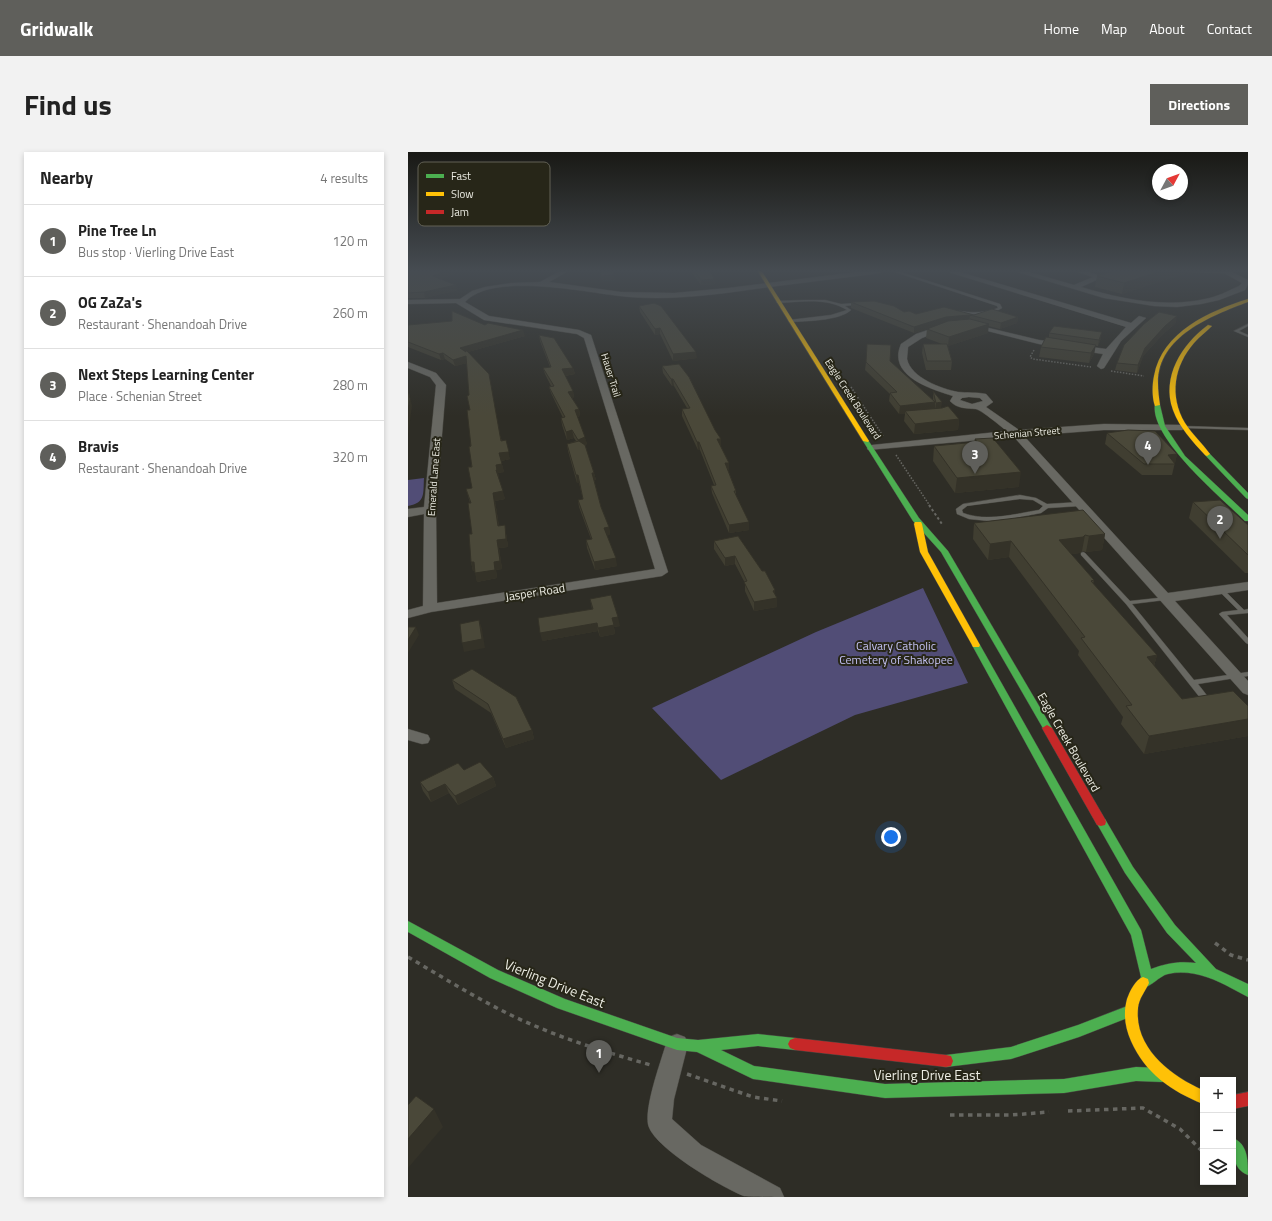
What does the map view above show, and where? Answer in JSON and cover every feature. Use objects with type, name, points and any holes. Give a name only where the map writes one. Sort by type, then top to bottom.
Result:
[{"type":"street","name":"Hauer Trail","points":[[492,319],[579,332],[588,337],[662,572]]},
{"type":"street","points":[[1108,319],[1132,326]]},
{"type":"street","points":[[1102,368],[1107,352],[1121,334],[1141,319]]},
{"type":"street","points":[[1203,319],[1194,323],[1177,336],[1163,354],[1157,371],[1155,395],[1162,426],[1183,457],[1248,519]]},
{"type":"street","points":[[1222,319],[1194,337],[1174,366],[1171,383],[1172,400],[1182,427],[1232,482],[1248,497]]},
{"type":"street","name":"Eagle Creek Boulevard","points":[[790,321],[916,519],[944,551],[1129,870],[1171,929],[1210,970]]},
{"type":"street","points":[[950,411],[962,405],[979,406],[988,402],[986,398],[974,394],[959,395],[924,383],[910,372],[903,358],[904,346],[915,338],[946,327],[970,325],[1039,342],[1107,352]]},
{"type":"street","name":"Emerald Lane East","points":[[408,365],[433,375],[441,385],[430,510],[430,608]]},
{"type":"street","points":[[959,395],[955,399],[962,405]]},
{"type":"street","points":[[979,406],[1017,434],[1165,598],[1242,676],[1248,690]]},
{"type":"street","name":"Schenian Street","points":[[872,448],[1107,427],[1182,427]]},
{"type":"street","points":[[408,513],[430,510]]},
{"type":"street","name":"Eagle Creek Boulevard","points":[[916,519],[924,552],[1137,934],[1147,978]]},
{"type":"street","name":"Jasper Road","points":[[408,614],[430,608],[662,572]]},
{"type":"street","points":[[1165,598],[1248,586]]},
{"type":"street","name":"Vierling Drive East","points":[[408,926],[494,974],[562,1004],[688,1045],[753,1072],[885,1091],[1064,1086],[1136,1074],[1162,1075]]},
{"type":"street","points":[[1200,1096],[1185,1090],[1162,1075],[1144,1054],[1133,1032],[1130,1011],[1135,992],[1147,978],[1165,969],[1186,967],[1210,970],[1234,980],[1248,990]]},
{"type":"street","name":"Vierling Drive East","points":[[688,1045],[758,1040],[942,1061],[1011,1053],[1079,1031],[1130,1011]]},
{"type":"street","points":[[688,1045],[662,1099],[660,1124],[692,1154],[771,1197]]},
{"type":"street","points":[[1185,1090],[1199,1106]]},
{"type":"street","points":[[1236,1101],[1248,1099]]},
{"type":"street","points":[[1235,1149],[1248,1168]]},
{"type":"lane","points":[[790,321],[807,319]]},
{"type":"lane","points":[[1247,326],[1236,331],[1248,336]]},
{"type":"lane","points":[[1182,427],[1248,429]]},
{"type":"lane","points":[[1046,506],[1041,511],[982,520],[970,519],[960,514],[959,509],[965,505],[1020,498],[1034,499],[1046,506],[1080,504]]},
{"type":"lane","points":[[1083,554],[1128,603],[1208,702]]},
{"type":"lane","points":[[1221,590],[1245,611]]},
{"type":"lane","points":[[1128,603],[1165,598]]},
{"type":"lane","points":[[1245,611],[1222,614],[1248,642]]},
{"type":"lane","points":[[1192,683],[1242,676]]},
{"type":"path","points":[[1037,346],[1030,357],[1033,359],[1102,368],[1146,376]]},
{"type":"green space","points":[[424,478],[421,500],[414,505],[408,506],[408,480]]},
{"type":"green space","name":"Calvary Catholic Cemetery of Shakopee","points":[[923,588],[968,683],[855,715],[721,780],[652,708],[816,632]]},
{"type":"building","points":[[452,319],[470,319],[485,325],[488,323],[523,330],[460,348],[466,352],[466,350],[489,374],[501,441],[506,440],[509,452],[499,453],[502,464],[496,465],[496,470],[503,491],[493,493],[498,526],[505,525],[506,539],[497,540],[500,561],[494,562],[495,570],[475,573],[474,562],[471,562],[469,534],[472,534],[468,503],[471,503],[466,489],[472,488],[468,467],[472,467],[469,447],[471,446],[467,410],[470,410],[467,396],[469,395],[466,356],[453,360],[443,353],[439,354],[408,342],[408,325],[452,321]]},
{"type":"building","points":[[648,319],[671,319],[696,352],[673,354],[660,328],[655,329]]},
{"type":"building","points":[[893,319],[940,319],[914,327]]},
{"type":"building","points":[[970,319],[989,324],[949,337],[927,329],[948,321]]},
{"type":"building","points":[[985,319],[1013,319],[1001,323]]},
{"type":"building","points":[[1151,319],[1174,319],[1145,348],[1138,365],[1117,363],[1124,345]]},
{"type":"building","points":[[1054,326],[1102,332],[1099,340],[1049,333]]},
{"type":"building","points":[[539,335],[554,338],[573,368],[562,369],[573,391],[568,392],[579,409],[575,410],[585,437],[578,440],[572,430],[566,432],[561,418],[565,417],[549,387],[554,386],[543,368],[551,367]]},
{"type":"building","points":[[1046,337],[1096,345],[1091,353],[1041,347]]},
{"type":"building","points":[[867,344],[891,345],[890,361],[935,402],[900,406],[890,393],[897,392],[866,362]]},
{"type":"building","points":[[923,344],[947,344],[952,361],[927,361]]},
{"type":"building","points":[[679,364],[689,377],[715,430],[721,439],[717,439],[729,463],[725,463],[736,491],[734,491],[749,522],[729,525],[711,486],[716,485],[699,442],[697,442],[682,409],[690,408],[673,379],[671,379],[662,366]]},
{"type":"building","points":[[408,390],[410,399],[408,411]]},
{"type":"building","points":[[933,391],[942,402],[936,403]]},
{"type":"building","points":[[948,406],[959,419],[915,424],[905,411],[942,408]]},
{"type":"building","points":[[1128,430],[1155,431],[1177,454],[1168,455],[1175,464],[1144,464],[1107,433]]},
{"type":"building","points":[[993,438],[1021,472],[957,478],[934,446],[977,442],[975,439]]},
{"type":"building","points":[[579,441],[585,445],[594,473],[592,473],[601,507],[609,527],[604,528],[616,558],[594,562],[586,540],[592,539],[578,500],[583,499],[578,475],[576,475],[567,444]]},
{"type":"building","points":[[1220,500],[1248,525],[1248,555],[1193,502]]},
{"type":"building","points":[[1083,510],[1105,534],[1085,535],[1083,537],[1059,540],[1094,580],[1091,581],[1157,655],[1147,657],[1182,699],[1233,691],[1248,706],[1248,719],[1149,736],[1126,706],[1132,705],[1081,638],[1085,637],[1011,541],[990,544],[974,523]]},
{"type":"building","points":[[738,536],[762,571],[765,571],[775,590],[773,591],[777,598],[754,602],[744,582],[747,581],[735,556],[725,558],[714,541]]},
{"type":"building","points":[[611,595],[618,617],[612,618],[614,625],[598,628],[597,623],[540,633],[538,618],[593,609],[590,599]]},
{"type":"building","points":[[479,620],[482,639],[462,643],[460,624]]},
{"type":"building","points":[[408,627],[416,627],[408,640]]},
{"type":"building","points":[[472,669],[516,697],[532,730],[503,739],[488,704],[452,680]]},
{"type":"building","points":[[480,762],[493,777],[455,796],[445,784],[428,792],[420,782],[458,763],[464,770]]},
{"type":"building","points":[[416,1096],[434,1109],[408,1139],[408,1105]]},
{"type":"traffic: fast","points":[[1157,405],[1162,426],[1183,457],[1248,519]]},
{"type":"traffic: fast","points":[[866,441],[916,519],[944,551],[1047,728]]},
{"type":"traffic: fast","points":[[1207,454],[1248,497]]},
{"type":"traffic: fast","points":[[976,645],[1137,934],[1147,978]]},
{"type":"traffic: fast","points":[[1101,822],[1129,870],[1171,929],[1210,970]]},
{"type":"traffic: fast","points":[[408,926],[494,974],[562,1004],[677,1044],[698,1046],[758,1040],[795,1044]]},
{"type":"traffic: fast","points":[[1143,983],[1154,974],[1167,969],[1181,967],[1210,972],[1237,984],[1248,991]]},
{"type":"traffic: fast","points":[[946,1061],[1011,1053],[1079,1031],[1130,1011]]},
{"type":"traffic: fast","points":[[698,1046],[753,1072],[885,1091],[1064,1086],[1136,1074],[1162,1075]]},
{"type":"traffic: fast","points":[[1236,1149],[1248,1168]]},
{"type":"traffic: slow","points":[[790,319],[866,441]]},
{"type":"traffic: slow","points":[[1157,405],[1155,383],[1159,364],[1167,348],[1179,335],[1194,324],[1204,319]]},
{"type":"traffic: slow","points":[[1207,454],[1181,422],[1172,399],[1172,387],[1174,374],[1186,350],[1193,341],[1210,326]]},
{"type":"traffic: slow","points":[[918,524],[924,552],[976,645]]},
{"type":"traffic: slow","points":[[1143,983],[1135,995],[1131,1008],[1131,1021],[1134,1034],[1140,1047],[1157,1069],[1168,1078],[1185,1089],[1200,1096]]},
{"type":"traffic: jam","points":[[1047,728],[1101,822]]},
{"type":"traffic: jam","points":[[795,1044],[946,1061]]},
{"type":"traffic: jam","points":[[1236,1101],[1248,1099]]},
{"type":"place","name":"Bravis","points":[[1148,465]]},
{"type":"place","name":"Next Steps Learning Center","points":[[975,474]]},
{"type":"place","name":"OG ZaZa's","points":[[1220,539]]},
{"type":"place","name":"Pine Tree Ln","points":[[599,1073]]}]
